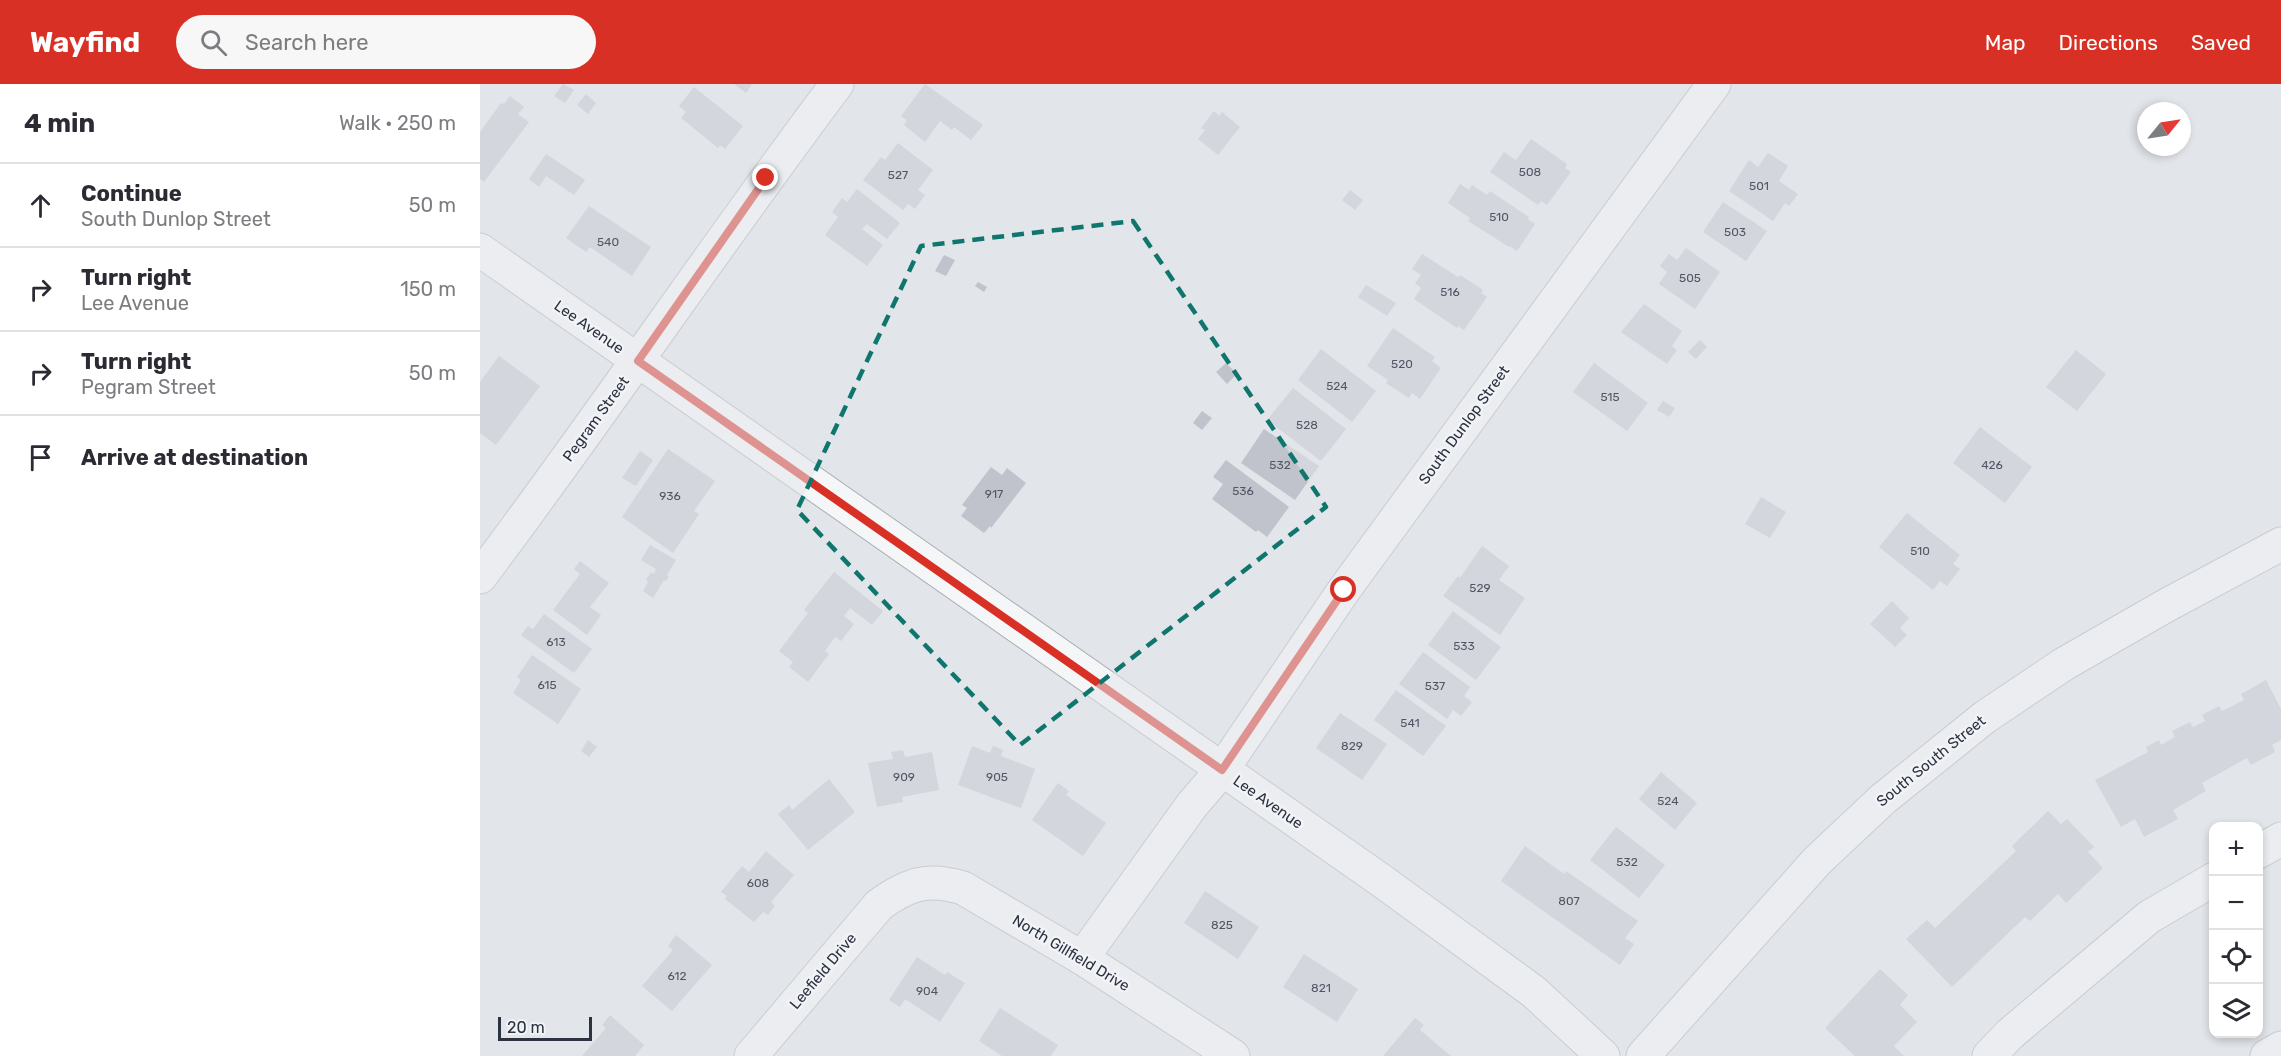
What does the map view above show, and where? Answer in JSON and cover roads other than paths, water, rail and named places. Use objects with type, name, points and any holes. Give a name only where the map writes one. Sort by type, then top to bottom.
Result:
[{"type":"street","name":"Pegram Street","points":[[480,578],[638,361],[766,178],[837,84]]},
{"type":"street","name":"South Dunlop Street","points":[[1082,958],[1192,805],[1222,770],[1344,590],[1714,84]]},
{"type":"street","name":"Lee Avenue","points":[[480,250],[1382,881],[1534,992],[1603,1056]]},
{"type":"street","name":"South South Street","points":[[1643,1056],[1817,861],[1883,799],[1985,717],[2064,664],[2166,605],[2281,544]]},
{"type":"street","points":[[2263,850],[2281,839]]},
{"type":"street","points":[[1989,1056],[2010,1034],[2149,917],[2209,882]]},
{"type":"street","name":"North Gillfield Drive","points":[[898,891],[921,883],[950,884],[963,888],[1082,958],[1233,1056]]},
{"type":"street","name":"Leefield Drive","points":[[751,1056],[879,905],[898,891]]},
{"type":"street","points":[[2267,1056],[2281,1048]]}]
